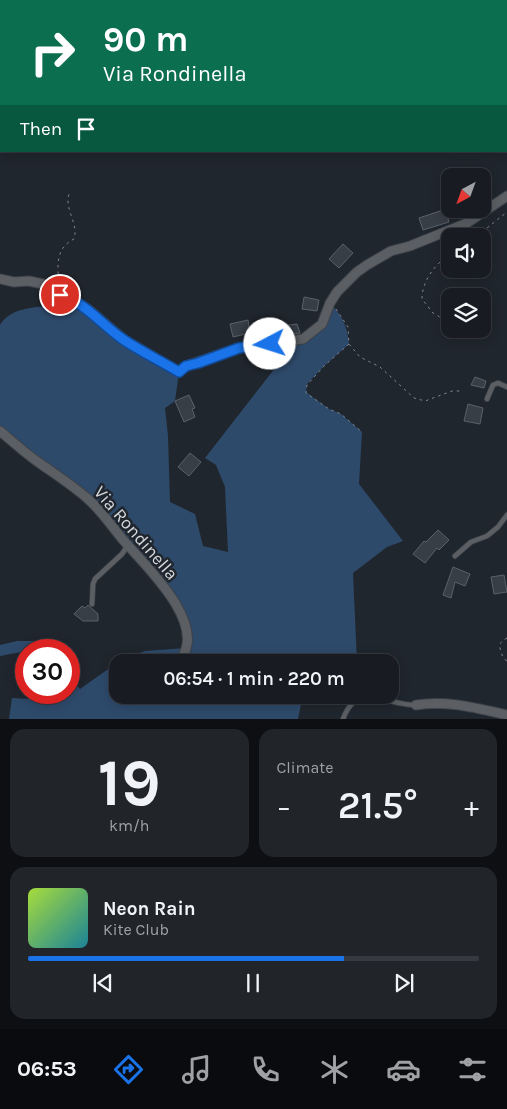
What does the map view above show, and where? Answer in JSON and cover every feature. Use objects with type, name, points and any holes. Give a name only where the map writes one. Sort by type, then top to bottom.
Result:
[{"type":"street","points":[[0,280],[14,282],[29,281],[43,284],[51,293],[69,298],[89,310],[123,339],[179,372],[186,366],[239,348],[303,339],[322,324],[330,302],[357,272],[380,256],[467,223],[507,196]]},
{"type":"street","name":"Via Rondinella","points":[[0,431],[86,497],[102,512],[161,583],[184,621],[188,636],[186,648],[182,654]]},
{"type":"street","points":[[416,705],[434,702],[454,704],[507,715]]},
{"type":"lane","points":[[487,398],[493,385],[498,383],[507,387]]},
{"type":"lane","points":[[455,556],[471,542],[487,536],[498,527],[507,515]]},
{"type":"lane","points":[[92,604],[95,579],[122,554],[128,545]]},
{"type":"lane","points":[[399,703],[416,705]]},
{"type":"lane","points":[[343,719],[351,704]]},
{"type":"path","points":[[60,295],[58,265],[60,251],[64,244],[74,239],[76,232],[66,201],[68,194]]},
{"type":"path","points":[[487,228],[507,212]]},
{"type":"path","points":[[441,263],[430,273],[422,288],[422,299],[433,313],[441,318]]},
{"type":"path","points":[[330,302],[348,328],[350,344],[360,357],[380,367],[414,398],[425,402],[452,391],[461,391]]},
{"type":"path","points":[[350,344],[324,366],[307,384],[306,392],[330,410],[340,414],[362,432]]},
{"type":"path","points":[[507,638],[499,644],[503,658],[507,661]]},
{"type":"shaded area","points":[[51,293],[103,322],[179,372],[175,401],[165,408],[168,436],[170,502],[195,514],[203,546],[228,552],[225,487],[216,465],[205,458],[286,354],[293,341],[313,332],[330,303],[344,322],[349,344],[307,384],[306,392],[329,409],[341,414],[362,432],[359,484],[403,541],[387,547],[353,573],[357,654],[137,654],[145,651],[186,648],[184,621],[102,512],[0,431],[0,325],[10,315],[24,309],[53,305]]},
{"type":"shaded area","points":[[15,641],[15,653],[0,656],[0,645]]},
{"type":"shaded area","points":[[109,668],[109,704],[301,704],[298,719],[9,719],[12,698],[15,698],[15,704],[80,704],[80,689]]},
{"type":"building","points":[[441,211],[441,218],[448,218],[449,222],[423,230],[419,218]]},
{"type":"building","points":[[343,244],[353,253],[339,268],[329,259]]},
{"type":"building","points":[[304,297],[319,300],[317,311],[302,309]]},
{"type":"building","points":[[248,320],[250,333],[233,337],[230,324]]},
{"type":"building","points":[[281,323],[281,326],[297,324],[300,333],[262,338],[260,326]]},
{"type":"building","points":[[280,349],[285,354],[272,369],[266,363],[264,352],[269,357],[273,353],[275,355]]},
{"type":"building","points":[[475,377],[486,381],[484,388],[471,385]]},
{"type":"building","points":[[189,395],[195,408],[192,409],[195,417],[184,422],[175,401]]},
{"type":"building","points":[[468,404],[483,408],[480,424],[464,421]]},
{"type":"building","points":[[190,453],[201,462],[189,476],[178,467]]},
{"type":"building","points":[[438,530],[449,540],[439,550],[437,548],[425,563],[413,554],[424,541],[426,542]]},
{"type":"building","points":[[453,567],[470,574],[465,586],[455,582],[451,598],[443,595]]},
{"type":"building","points":[[504,575],[507,592],[494,594],[491,577]]},
{"type":"building","points":[[88,605],[98,614],[98,621],[83,621],[74,614],[82,606],[85,608]]},
{"type":"route","points":[[60,295],[89,310],[123,339],[179,372],[186,366],[239,348],[270,344]]}]
